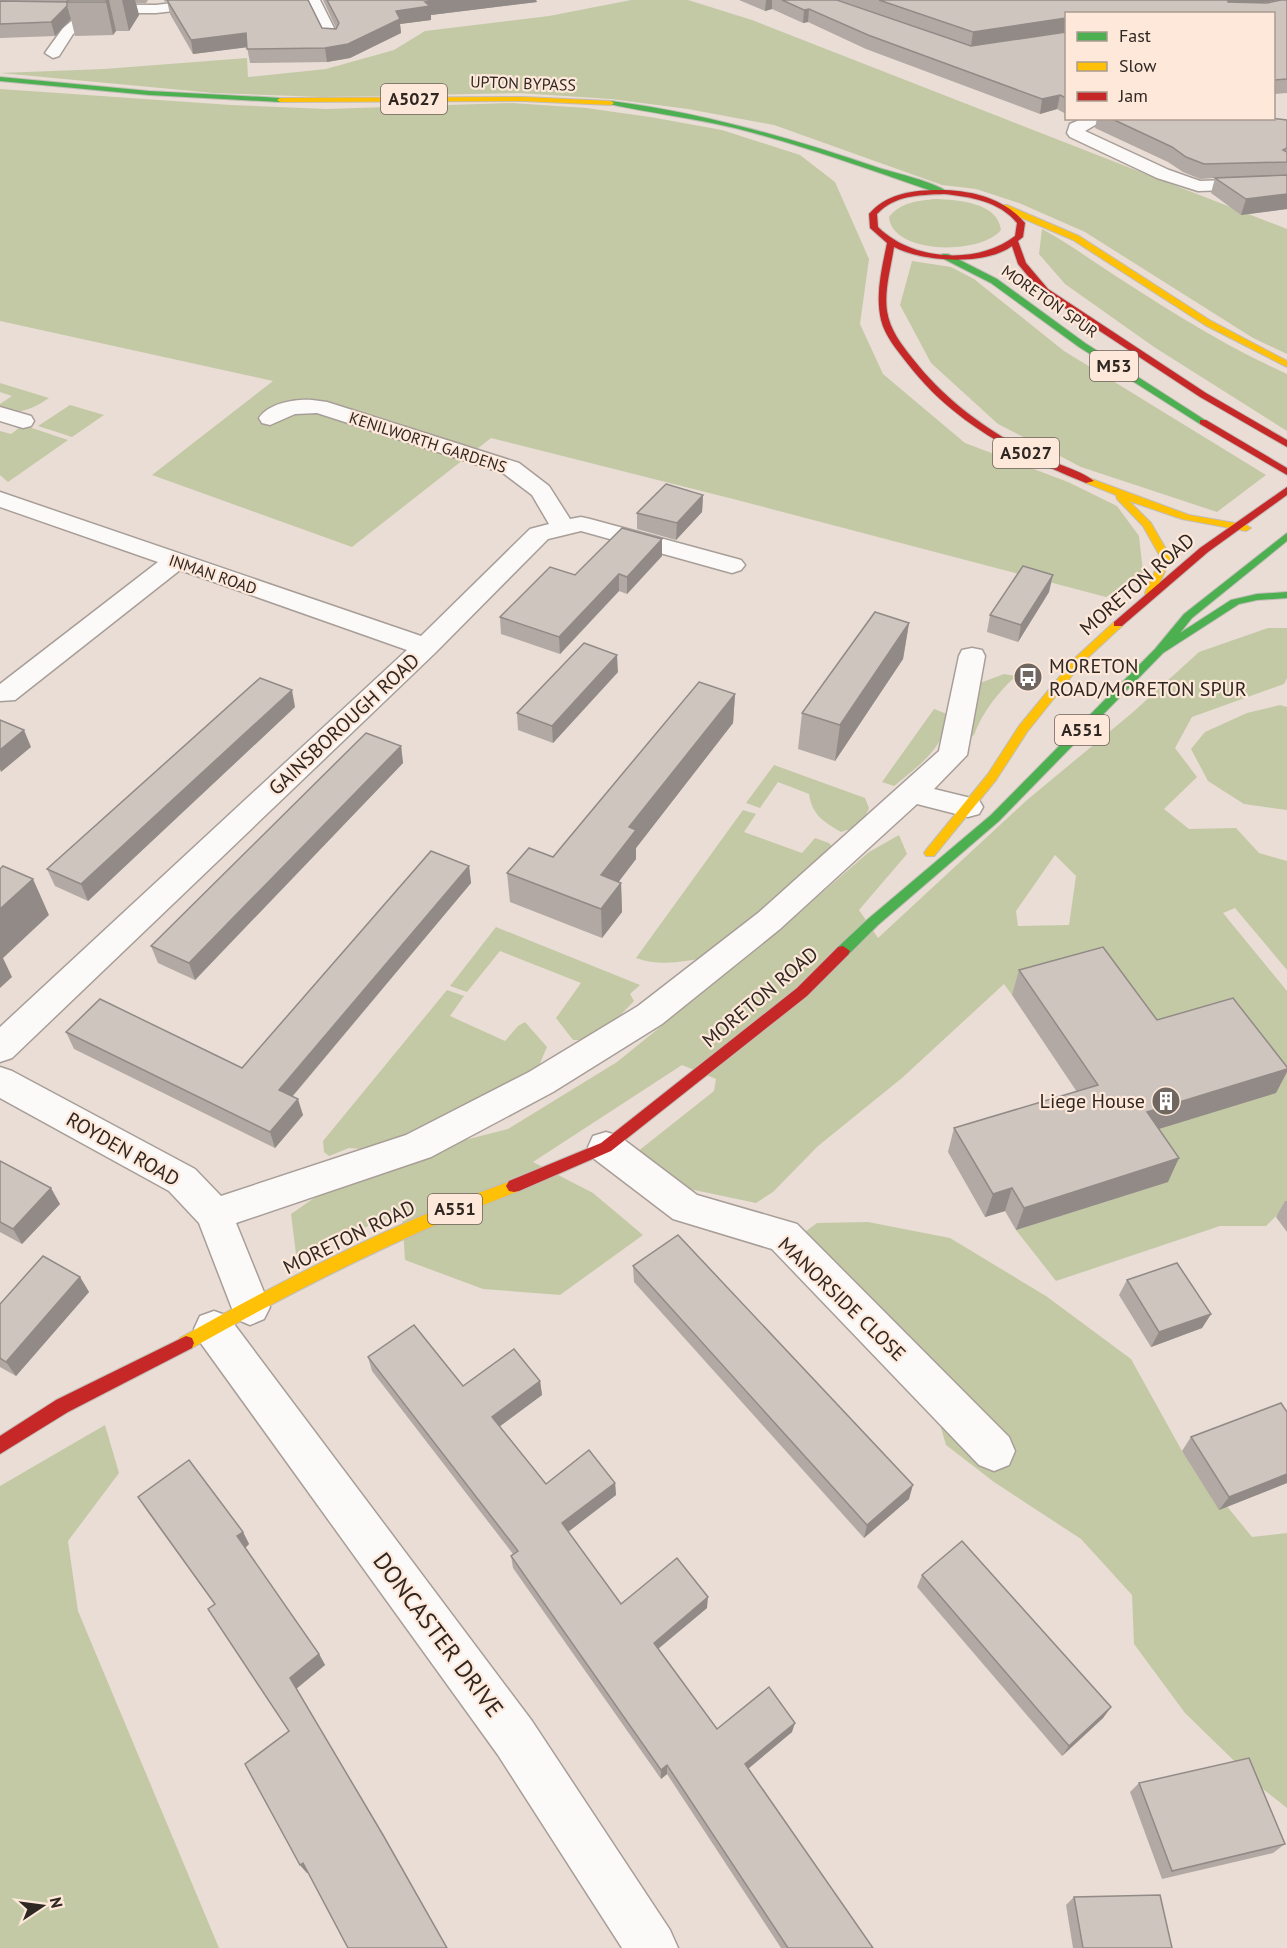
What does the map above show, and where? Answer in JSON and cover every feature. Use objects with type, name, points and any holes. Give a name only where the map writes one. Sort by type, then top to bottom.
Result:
[{"type":"main road","name":"UPTON BYPASS","points":[[0,81],[256,99],[503,98],[570,101],[656,109],[704,118],[789,140],[944,192]]},
{"type":"main road","name":"UPTON BYPASS","points":[[789,140],[828,158],[848,174]]},
{"type":"main road","points":[[871,219],[875,210],[886,202],[902,196],[944,192],[987,200],[1076,238],[1208,323],[1287,364]]},
{"type":"main road","points":[[866,202],[873,228],[880,236],[906,249],[945,256],[986,254],[1015,242],[1021,234],[1022,224],[1004,207]]},
{"type":"main road","name":"MORETON SPUR","points":[[1015,242],[1022,264],[1045,291],[1203,395],[1287,444]]},
{"type":"main road","name":"A5027","points":[[891,243],[883,287],[885,321],[906,358],[931,388],[965,417],[999,439],[1070,474],[1206,524],[1235,528],[1259,528]]},
{"type":"main road","name":"MORETON SPUR","points":[[945,256],[994,280],[1082,345],[1182,410],[1287,472]]},
{"type":"main road","name":"A5027","points":[[1110,489],[1135,508],[1152,530],[1166,558],[1149,595]]},
{"type":"main road","name":"MORETON ROAD","points":[[873,921],[992,777],[1023,729],[1079,660],[1149,595],[1287,490]]},
{"type":"main road","name":"MORETON ROAD","points":[[0,1446],[62,1406],[442,1213],[547,1173],[606,1147],[802,992],[873,921],[995,818],[1159,651],[1188,616],[1284,529]]},
{"type":"main road","points":[[1159,651],[1235,602],[1257,597],[1287,595]]},
{"type":"street","points":[[0,8],[91,9],[237,0]]},
{"type":"street","points":[[314,0],[331,38]]},
{"type":"street","points":[[53,53],[68,31],[83,21],[91,9]]},
{"type":"street","points":[[1093,120],[1076,128],[1076,133],[1163,174],[1198,186],[1287,183]]},
{"type":"street","name":"KENILWORTH GARDENS","points":[[270,418],[280,411],[294,407],[320,407],[511,468],[541,491],[563,526]]},
{"type":"street","points":[[0,414],[23,421]]},
{"type":"street","name":"INMAN ROAD","points":[[0,499],[426,647]]},
{"type":"street","name":"GAINSBOROUGH ROAD","points":[[0,1048],[426,647],[539,534],[563,526],[581,524],[732,565]]},
{"type":"street","points":[[5,694],[176,561]]},
{"type":"street","points":[[214,1214],[418,1146],[541,1082],[650,1015],[769,921],[953,755],[972,656]]},
{"type":"street","points":[[911,793],[968,807]]},
{"type":"street","name":"ROYDEN ROAD","points":[[0,1081],[182,1180],[214,1214],[232,1318]]},
{"type":"street","name":"MANORSIDE CLOSE","points":[[606,1147],[686,1208],[784,1236],[994,1451]]},
{"type":"street","name":"DONCASTER DRIVE","points":[[232,1318],[515,1738],[652,1948]]},
{"type":"green space","points":[[631,0],[688,0],[752,20],[1287,229],[1287,354],[1253,338],[1085,232],[1019,203],[976,189],[942,185],[774,125],[688,109],[611,99],[519,93],[322,97],[214,93],[0,73],[104,69],[247,58],[248,77],[326,69],[394,50],[425,31],[549,16]]},
{"type":"green space","points":[[0,89],[231,105],[327,109],[512,103],[586,108],[722,130],[800,155],[835,182],[869,259],[860,324],[883,374],[965,443],[1068,482],[1117,506],[1139,536],[1143,572],[1106,597],[491,438],[352,547],[152,475],[273,381],[0,321]]},
{"type":"green space","points":[[936,199],[955,200],[985,208],[993,213],[1001,230],[991,238],[975,244],[939,247],[905,239],[894,229],[889,217],[899,208],[916,202]]},
{"type":"green space","points":[[1042,229],[1189,322],[1237,350],[1287,374],[1287,431],[1154,347],[1065,284],[1039,254]]},
{"type":"green space","points":[[912,261],[951,267],[974,279],[1064,351],[1266,475],[1217,512],[1081,467],[998,424],[931,363],[900,305]]},
{"type":"green space","points":[[0,383],[49,398],[26,410],[0,409],[0,404],[12,396],[0,392]]},
{"type":"green space","points":[[70,405],[104,415],[72,437],[38,426]]},
{"type":"green space","points":[[23,425],[68,440],[8,482],[0,475],[0,431],[11,434]]},
{"type":"green space","points":[[1268,628],[1287,628],[1287,678],[1284,684],[1192,717],[1175,748],[1197,777],[1164,809],[1189,829],[1236,828],[1259,853],[1287,861],[1287,970],[1235,908],[1223,913],[1287,991],[1287,1205],[1266,1226],[1220,1226],[1056,1281],[1016,1230],[1167,1182],[1131,1049],[1094,971],[1012,995],[1004,984],[902,1078],[818,1146],[773,1192],[756,1203],[680,1187],[637,1152],[714,1091],[716,1079],[682,1065],[533,1162],[593,1193],[643,1235],[560,1295],[483,1289],[405,1260],[402,1213],[296,1254],[291,1214],[359,1167],[508,1129],[617,1062],[759,947],[869,852],[899,835],[907,854],[859,910],[878,938],[1027,800],[1132,713],[1199,652]],"holes":[[[1055,855],[1076,876],[1069,925],[1018,926],[1016,911]]]},
{"type":"green space","points":[[1004,674],[1016,676],[991,703],[974,735],[970,738],[976,690],[980,683]]},
{"type":"green space","points":[[1280,705],[1287,707],[1287,810],[1244,804],[1208,781],[1191,749],[1205,732],[1247,713]]},
{"type":"green space","points":[[934,709],[947,714],[945,726],[936,747],[894,786],[882,782]]},
{"type":"green space","points":[[774,765],[865,798],[869,808],[862,822],[841,832],[816,813],[809,794],[778,782],[760,808],[746,803]]},
{"type":"green space","points":[[743,810],[756,814],[744,832],[802,853],[815,838],[829,843],[834,849],[710,957],[664,963],[636,958]]},
{"type":"green space","points":[[496,927],[640,985],[630,994],[634,1001],[609,1027],[589,1040],[573,1040],[556,1018],[581,983],[500,951],[467,992],[450,986]]},
{"type":"green space","points":[[447,990],[464,996],[450,1016],[505,1041],[518,1026],[525,1022],[547,1047],[537,1070],[376,1150],[349,1148],[329,1156],[324,1152],[323,1141]]},
{"type":"green space","points":[[868,1222],[950,1238],[1046,1296],[1131,1359],[1182,1451],[1252,1537],[1287,1533],[1287,1808],[1263,1789],[1185,1713],[1134,1644],[1132,1595],[1081,1539],[994,1482],[946,1445],[920,1356],[798,1237],[817,1223]]},
{"type":"green space","points":[[105,1425],[119,1473],[68,1541],[78,1611],[219,1948],[0,1948],[0,1486]]},
{"type":"building","points":[[69,0],[107,0],[106,2],[66,2]]},
{"type":"building","points":[[167,0],[308,0],[322,28],[336,29],[339,23],[327,0],[439,0],[425,2],[430,6],[396,11],[400,19],[348,44],[325,48],[247,49],[246,33],[191,40]]},
{"type":"building","points":[[782,0],[837,0],[971,46],[1065,32],[1065,98],[1060,95],[1042,99],[868,35],[809,9],[804,10]]},
{"type":"building","points":[[879,0],[1228,0],[1228,2],[1267,3],[1287,0],[1287,79],[1275,80],[1275,12],[1065,12],[1065,18],[973,32]]},
{"type":"building","points":[[0,1],[67,2],[67,6],[51,22],[0,24]]},
{"type":"building","points":[[1114,120],[1287,120],[1287,148],[1283,150],[1287,152],[1287,162],[1204,164],[1186,157],[1172,147]]},
{"type":"building","points":[[1287,175],[1287,194],[1246,199],[1215,178]]},
{"type":"building","points":[[666,484],[703,495],[677,523],[637,513]]},
{"type":"building","points":[[622,528],[662,539],[627,577],[619,574],[559,637],[500,617],[550,567],[575,575]]},
{"type":"building","points":[[1023,566],[1053,575],[1021,625],[990,615]]},
{"type":"building","points":[[875,612],[909,623],[840,725],[802,713]]},
{"type":"building","points":[[584,643],[617,655],[552,726],[517,713]]},
{"type":"building","points":[[260,678],[292,690],[81,884],[47,869]]},
{"type":"building","points":[[699,682],[735,694],[629,827],[636,830],[601,875],[621,883],[601,909],[507,873],[529,848],[553,857]]},
{"type":"building","points":[[0,720],[24,730],[0,750]]},
{"type":"building","points":[[366,733],[401,746],[189,963],[151,946]]},
{"type":"building","points":[[431,851],[469,866],[279,1090],[298,1099],[270,1132],[66,1032],[100,999],[242,1068]]},
{"type":"building","points":[[3,866],[33,879],[0,909],[0,869]]},
{"type":"building","name":"Liege House","points":[[1103,947],[1157,1020],[1233,998],[1287,1069],[1147,1112],[1179,1158],[1024,1208],[1012,1188],[993,1194],[954,1128],[1098,1085],[1019,970]]},
{"type":"building","points":[[0,1161],[51,1188],[13,1229],[0,1222]]},
{"type":"building","points":[[678,1235],[913,1485],[867,1525],[633,1266]]},
{"type":"building","points":[[43,1256],[80,1277],[6,1362],[0,1358],[0,1304]]},
{"type":"building","points":[[1177,1263],[1211,1314],[1159,1332],[1127,1280]]},
{"type":"building","points":[[414,1325],[463,1386],[514,1349],[540,1381],[492,1417],[546,1484],[589,1450],[615,1483],[562,1523],[621,1604],[677,1558],[708,1597],[654,1643],[717,1729],[769,1687],[795,1723],[745,1764],[873,1948],[788,1948],[667,1765],[661,1770],[511,1556],[518,1551],[368,1357]]},
{"type":"building","points":[[1281,1403],[1287,1412],[1287,1474],[1229,1497],[1191,1437]]},
{"type":"building","points":[[189,1460],[243,1532],[237,1536],[319,1654],[290,1678],[447,1948],[348,1948],[303,1863],[300,1865],[245,1764],[289,1731],[208,1609],[215,1604],[138,1497]]},
{"type":"building","points":[[962,1541],[1111,1707],[1069,1746],[922,1575]]},
{"type":"building","points":[[1249,1758],[1285,1844],[1172,1871],[1139,1783]]},
{"type":"building","points":[[1160,1895],[1172,1948],[1083,1948],[1074,1897]]},
{"type":"traffic: fast","points":[[0,79],[149,93],[280,100]]},
{"type":"traffic: fast","points":[[611,103],[696,117],[780,138],[944,192]]},
{"type":"traffic: fast","points":[[945,256],[994,281],[1082,345],[1203,422]]},
{"type":"traffic: fast","points":[[843,951],[873,922],[995,818],[1159,651],[1188,616],[1287,536]]},
{"type":"traffic: fast","points":[[1159,651],[1235,602],[1257,597],[1287,595]]},
{"type":"traffic: slow","points":[[280,100],[523,99],[611,103]]},
{"type":"traffic: slow","points":[[1004,207],[1076,238],[1208,323],[1287,364]]},
{"type":"traffic: slow","points":[[1089,481],[1186,517],[1246,528]]},
{"type":"traffic: slow","points":[[1120,497],[1147,525],[1166,558],[1150,593]]},
{"type":"traffic: slow","points":[[930,853],[992,777],[1023,729],[1079,660],[1118,624]]},
{"type":"traffic: slow","points":[[186,1343],[250,1307],[442,1213],[514,1186]]},
{"type":"traffic: jam","points":[[944,192],[976,197],[1006,208],[1021,223],[1019,237],[1006,247],[988,253],[967,257],[945,257],[902,248],[885,239],[874,228],[873,214],[887,201],[905,195],[944,192]]},
{"type":"traffic: jam","points":[[1015,242],[1022,264],[1045,291],[1203,395],[1287,444]]},
{"type":"traffic: jam","points":[[891,243],[882,301],[885,320],[888,330],[924,379],[943,399],[987,432],[1037,459],[1089,481]]},
{"type":"traffic: jam","points":[[1203,422],[1287,472]]},
{"type":"traffic: jam","points":[[1118,624],[1204,550],[1287,490]]},
{"type":"traffic: jam","points":[[514,1186],[606,1147],[802,992],[843,951]]},
{"type":"traffic: jam","points":[[0,1446],[62,1406],[186,1343]]},
{"type":"place","name":"MORETON ROAD/MORETON SPUR","points":[[1028,677]]},
{"type":"place","name":"Liege House","points":[[1166,1101]]}]
